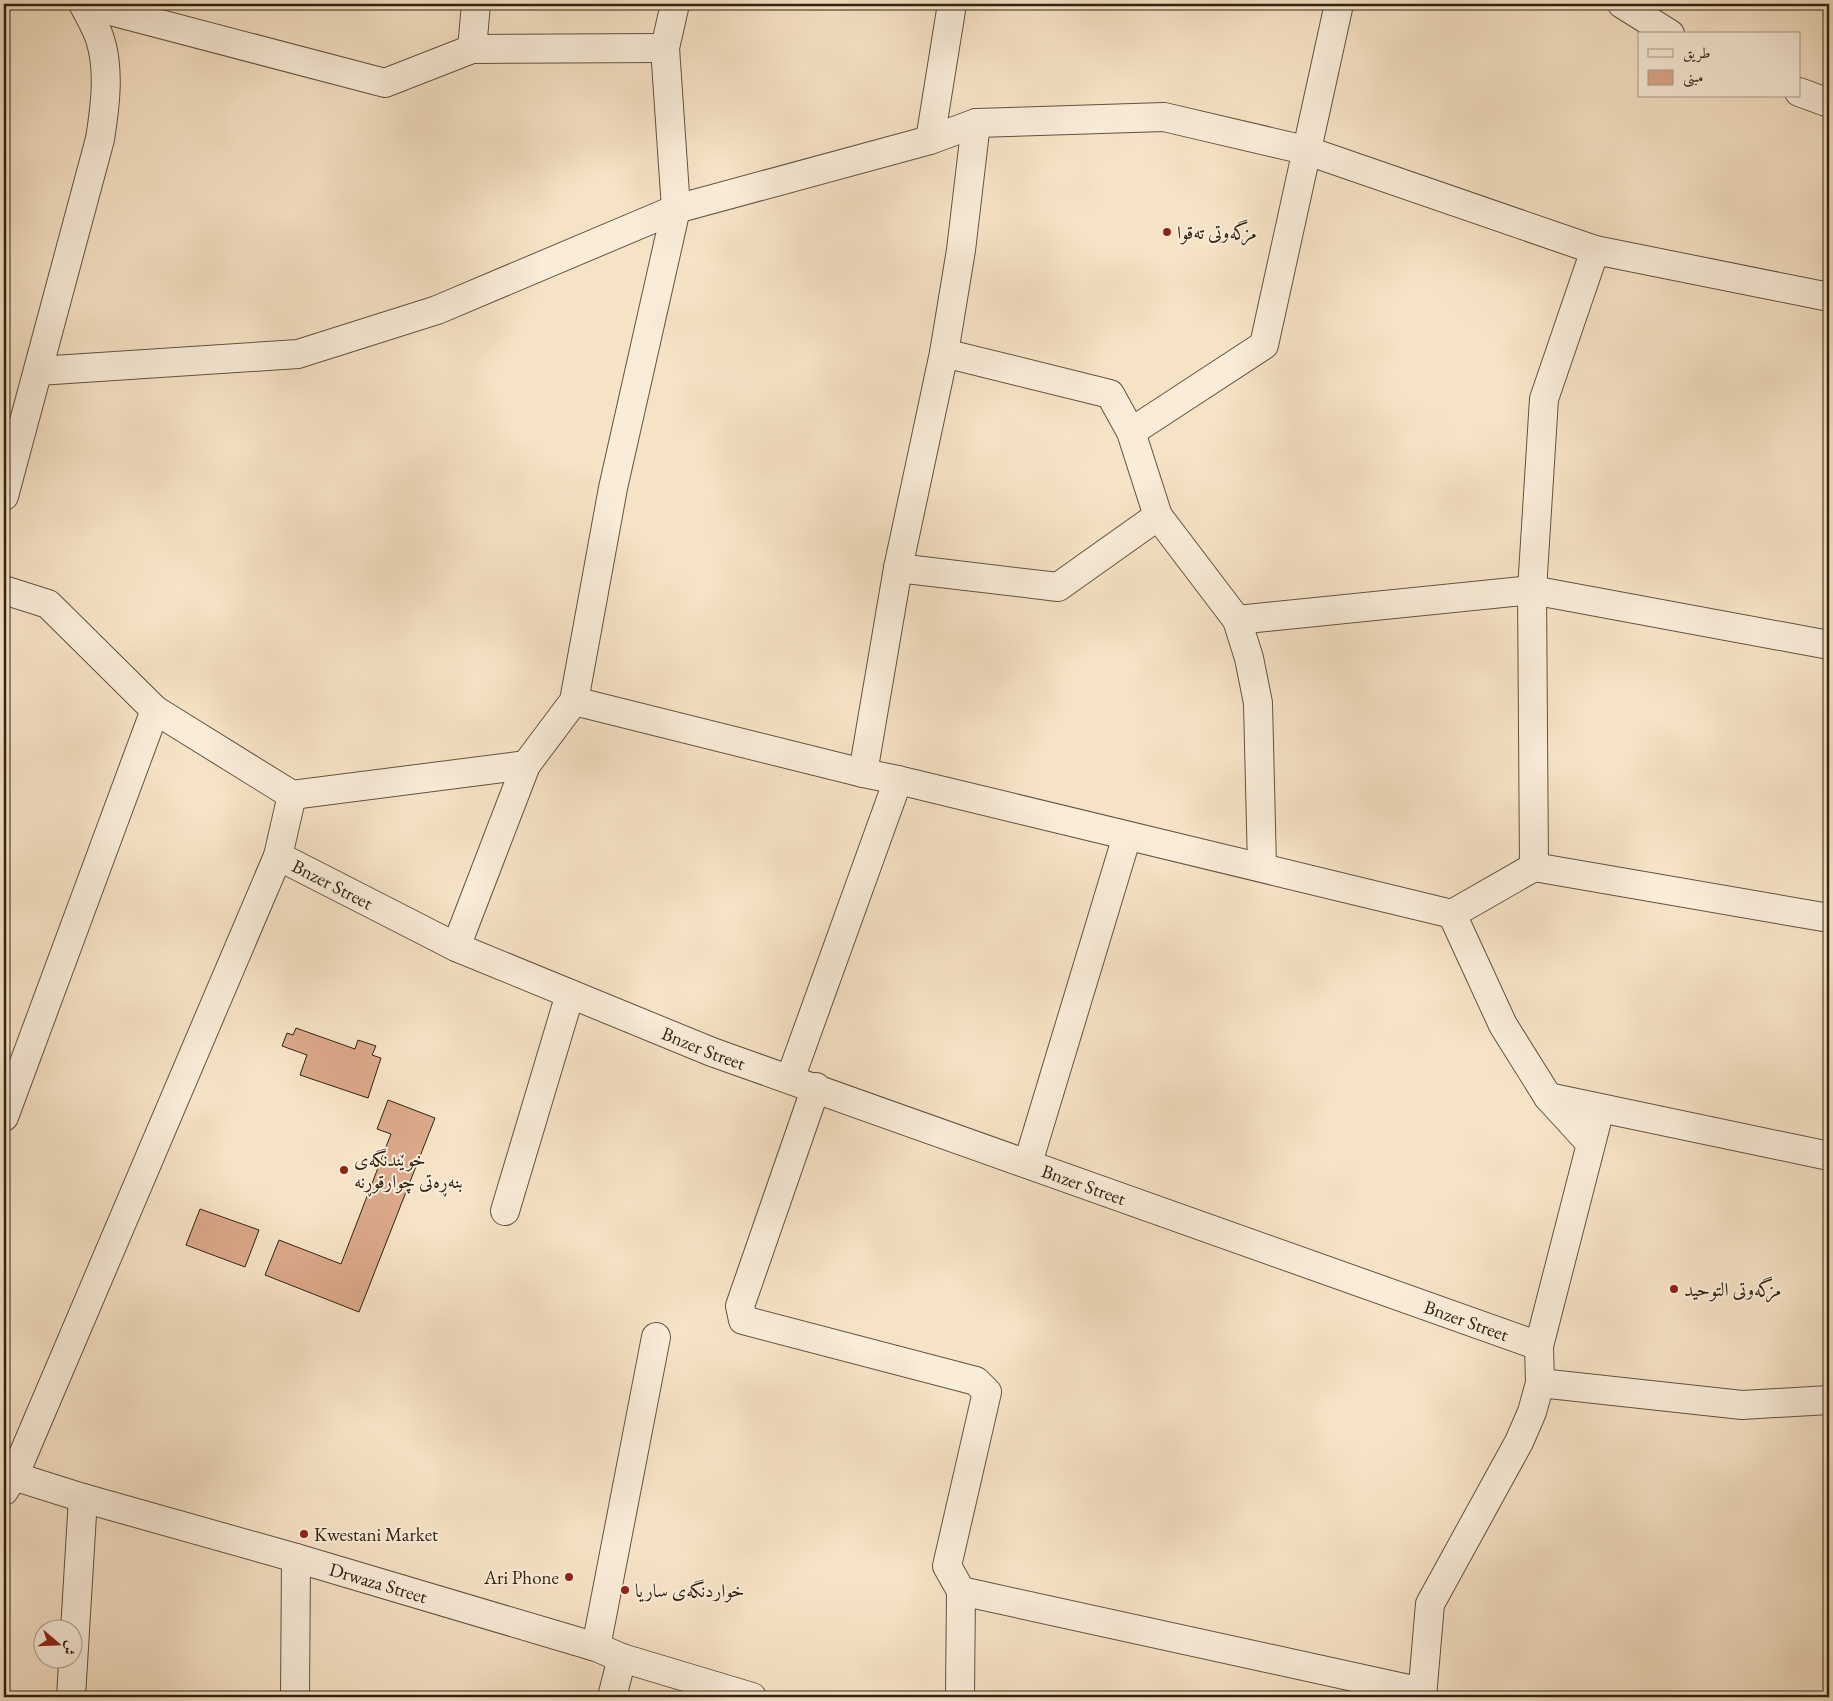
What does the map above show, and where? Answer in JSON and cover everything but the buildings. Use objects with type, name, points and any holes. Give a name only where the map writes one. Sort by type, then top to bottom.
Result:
[{"type":"street","points":[[84,4],[385,83],[472,49],[664,48]]},
{"type":"street","points":[[4,496],[100,139],[103,120],[104,56],[100,39],[84,4]]},
{"type":"street","points":[[472,49],[476,4]]},
{"type":"street","points":[[456,947],[526,765],[574,701],[613,488],[676,208],[664,48],[675,4]]},
{"type":"street","points":[[930,140],[952,4]]},
{"type":"street","points":[[1131,432],[1264,345],[1305,150],[1339,4]]},
{"type":"street","points":[[1622,4],[1667,32]]},
{"type":"street","points":[[1800,92],[1829,103]]},
{"type":"street","points":[[38,371],[298,354],[437,310],[676,208],[930,140],[976,123],[1164,117],[1305,150],[1595,250],[1829,297]]},
{"type":"street","points":[[863,773],[898,568],[944,353],[961,250],[976,123]]},
{"type":"street","points":[[1534,867],[1532,590],[1544,399],[1595,250]]},
{"type":"street","points":[[944,353],[1110,394],[1131,432],[1158,516],[1237,620],[1249,658],[1258,703],[1262,867]]},
{"type":"street","points":[[898,568],[1058,588],[1158,516]]},
{"type":"street","points":[[4,590],[48,604],[155,710],[292,795],[526,765]]},
{"type":"street","points":[[1237,620],[1532,590],[1829,645]]},
{"type":"street","points":[[574,701],[863,773],[1452,914],[1534,867],[1829,918]]},
{"type":"street","points":[[4,1117],[155,710]]},
{"type":"street","points":[[790,1079],[898,780]]},
{"type":"street","name":"Bnzer Street","points":[[292,795],[278,856],[456,947],[712,1052],[1028,1162],[1539,1346]]},
{"type":"street","points":[[1028,1162],[1127,836]]},
{"type":"street","points":[[7,1480],[278,856]]},
{"type":"street","points":[[1452,914],[1503,1025],[1548,1097],[1590,1143]]},
{"type":"street","points":[[505,1211],[570,994]]},
{"type":"street","points":[[816,1087],[740,1306],[743,1320],[976,1381],[987,1392],[947,1566],[961,1590],[960,1697]]},
{"type":"street","points":[[1548,1097],[1829,1156]]},
{"type":"street","points":[[961,1590],[1422,1695],[1430,1604],[1519,1442],[1532,1412],[1540,1383],[1539,1346],[1600,1108]]},
{"type":"street","points":[[596,1647],[656,1337]]},
{"type":"street","points":[[1540,1383],[1742,1405],[1829,1400]]},
{"type":"street","name":"Drwaza Street","points":[[7,1480],[83,1498],[296,1558],[596,1647],[622,1658],[752,1697]]},
{"type":"street","points":[[71,1697],[83,1498]]},
{"type":"street","points":[[295,1697],[296,1558]]},
{"type":"street","points":[[612,1697],[622,1658]]},
{"type":"place","name":"مزگەوتی تەقوا","points":[[1167,232]]},
{"type":"place","name":"خوێندنگەی بنەڕەتی چوارقوڕنە","points":[[344,1170]]},
{"type":"place","name":"مزگەوتی التوحيد","points":[[1674,1289]]},
{"type":"place","name":"Kwestani Market","points":[[304,1534]]},
{"type":"place","name":"Ari Phone","points":[[569,1577]]},
{"type":"place","name":"خواردنگەی ساریا","points":[[625,1590]]}]
